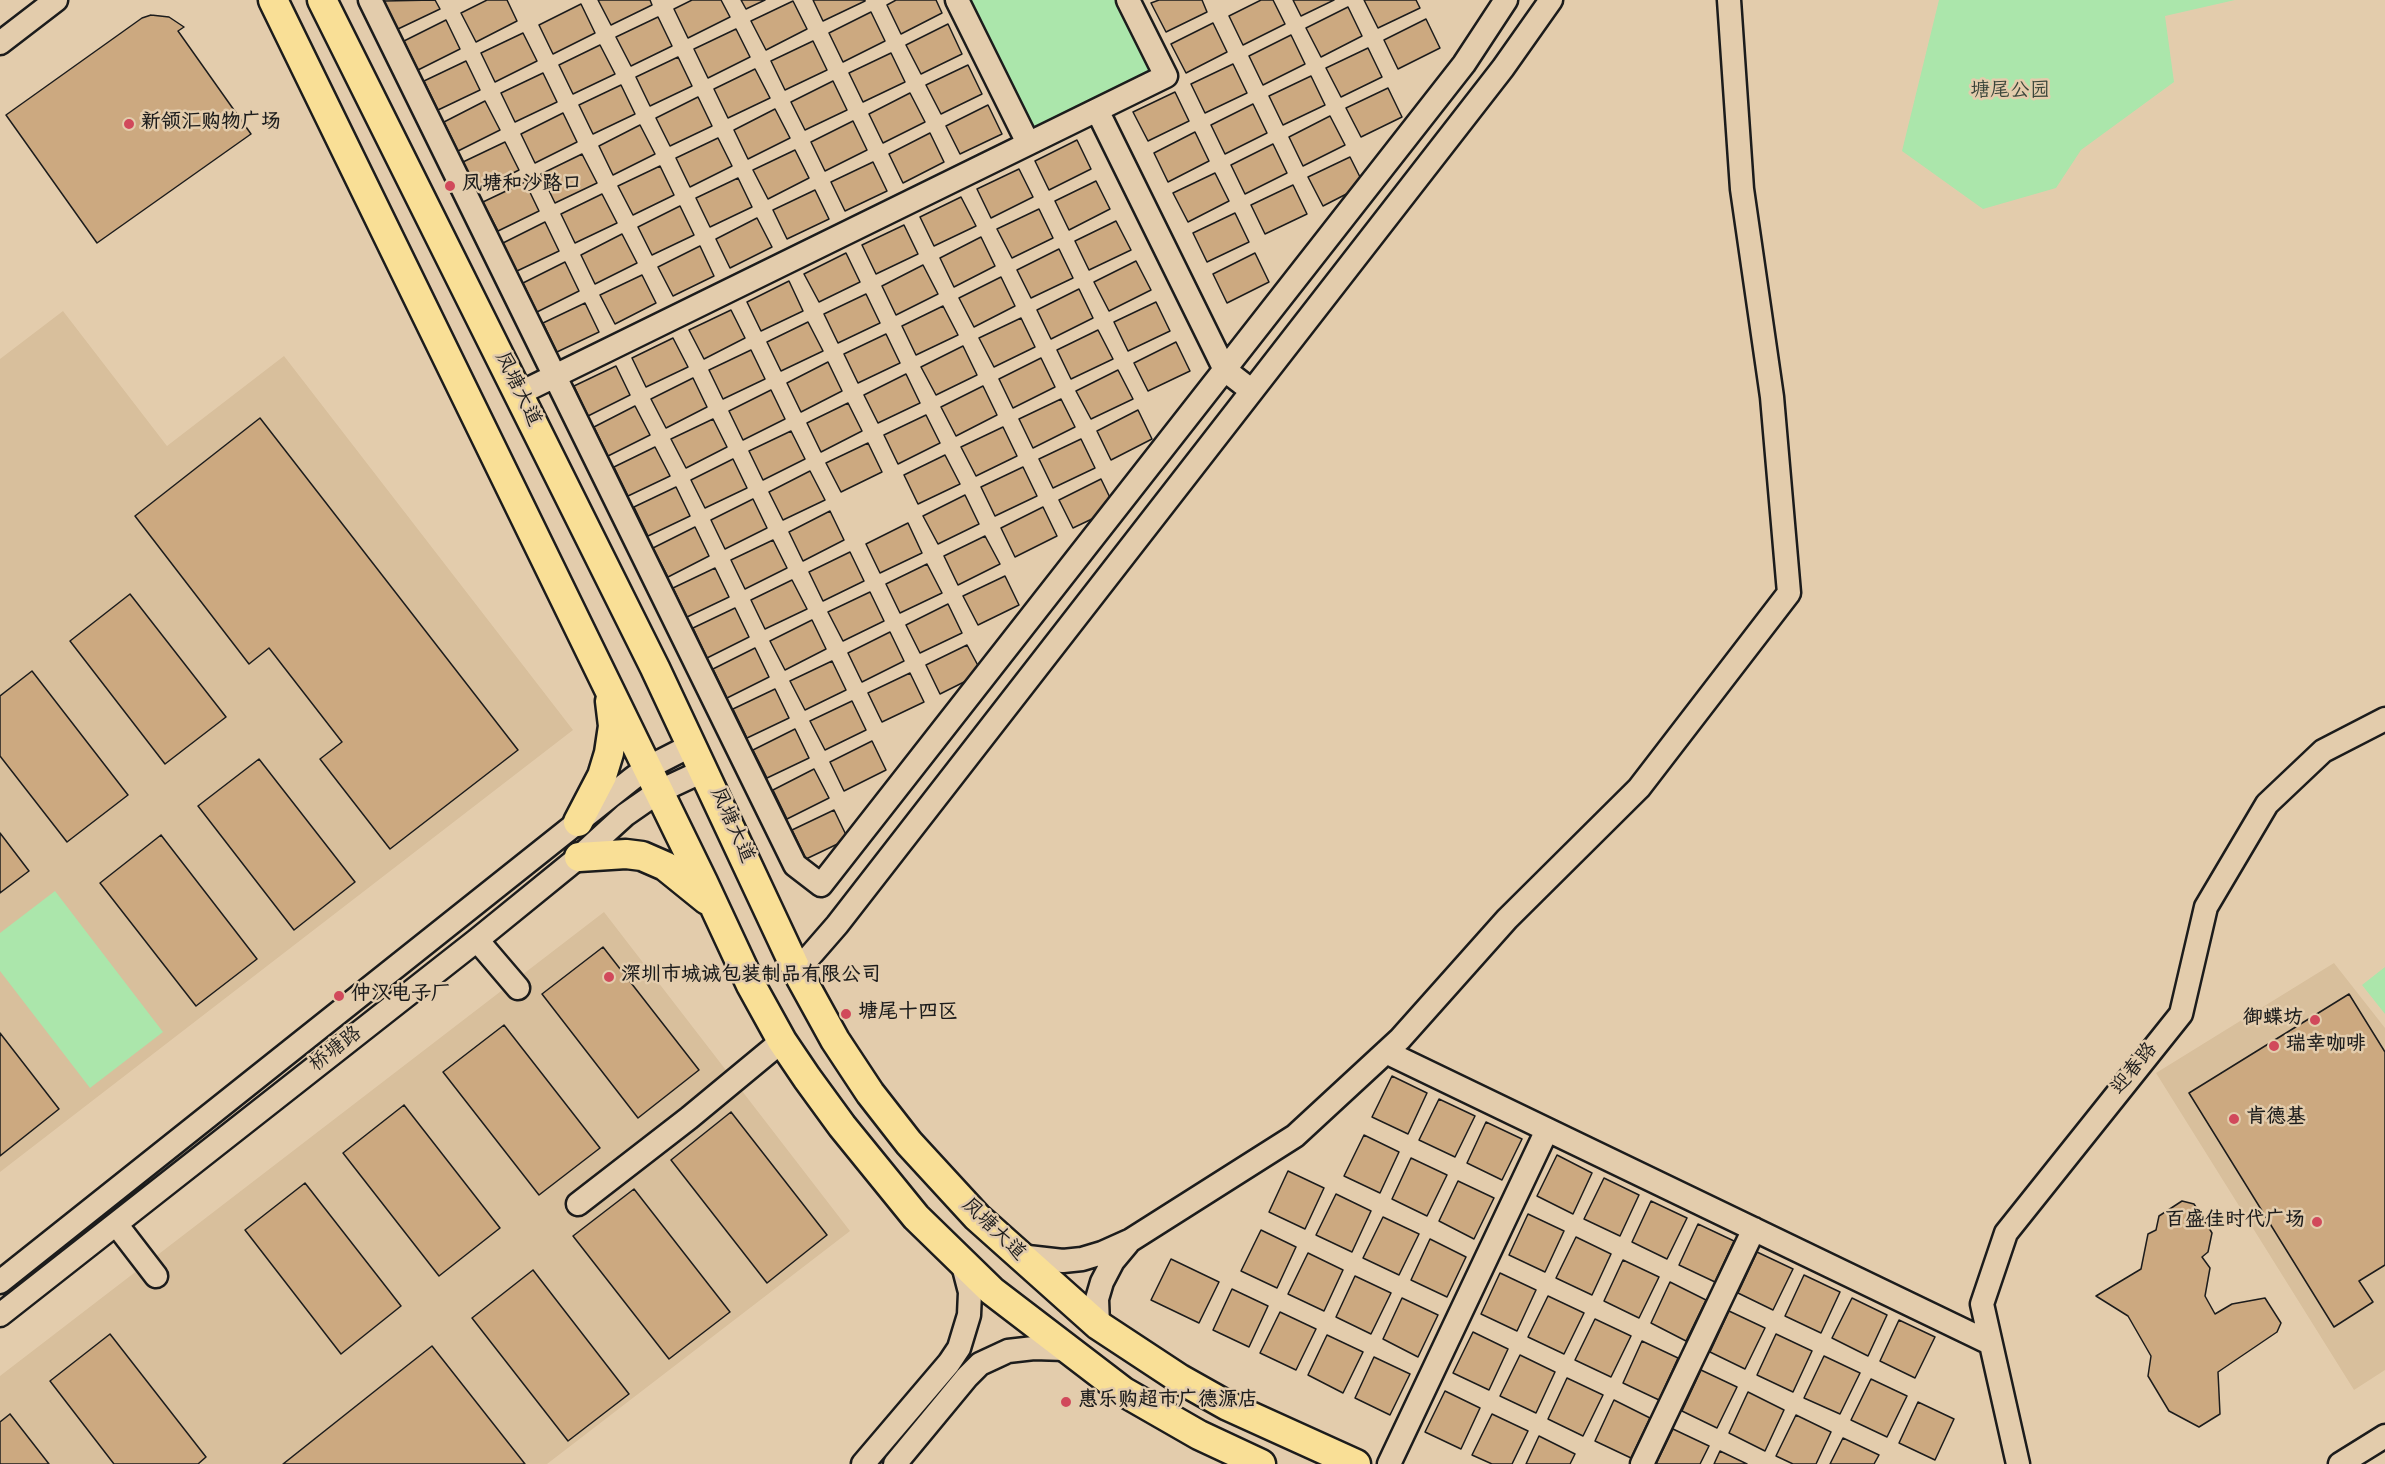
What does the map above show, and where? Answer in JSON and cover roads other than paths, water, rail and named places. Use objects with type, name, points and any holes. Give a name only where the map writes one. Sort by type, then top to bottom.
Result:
[{"type":"main road","points":[[273,0],[752,985],[782,1041],[842,1126],[916,1217],[992,1291],[1124,1392],[1162,1415],[1261,1464]]},
{"type":"main road","name":"凤塘大道","points":[[322,0],[698,758],[797,971],[835,1040],[870,1093],[949,1189],[1019,1257],[1098,1325],[1180,1379],[1228,1406],[1356,1464]]},
{"type":"main road","points":[[578,822],[602,776],[609,753],[613,726],[607,684]]},
{"type":"main road","points":[[579,857],[626,854],[642,856],[665,866],[714,906]]},
{"type":"street","points":[[0,43],[56,0]]},
{"type":"street","points":[[370,0],[795,865],[821,885],[1464,64],[1506,0]]},
{"type":"street","points":[[957,0],[1028,143]]},
{"type":"street","points":[[518,394],[1166,76],[1128,0]]},
{"type":"street","points":[[797,971],[837,925],[1503,68],[1551,0]]},
{"type":"street","points":[[1019,1257],[1063,1261],[1082,1259],[1131,1240],[1295,1136],[1400,1039],[1508,919],[1639,788],[1789,593],[1773,397],[1742,189],[1729,0]]},
{"type":"street","points":[[1097,110],[1225,369],[1252,391]]},
{"type":"street","name":"迎春路","points":[[2018,1464],[1982,1304],[2006,1233],[2181,1014],[2206,907],[2267,804],[2323,751],[2385,719]]},
{"type":"street","name":"桥塘路","points":[[0,1282],[578,822],[698,758]]},
{"type":"street","name":"桥塘路","points":[[0,1315],[477,940],[579,857],[625,815],[653,780]]},
{"type":"street","points":[[477,940],[518,988]]},
{"type":"street","points":[[578,1204],[689,1118],[782,1041]]},
{"type":"street","points":[[1386,1052],[1990,1343]]},
{"type":"street","points":[[1389,1464],[1547,1130]]},
{"type":"street","points":[[116,1224],[156,1276]]},
{"type":"street","points":[[1642,1464],[1754,1229]]},
{"type":"street","points":[[1098,1325],[1097,1299],[1102,1281],[1113,1261],[1131,1240]]},
{"type":"street","points":[[862,1464],[949,1363],[959,1348],[969,1315],[970,1292],[963,1264]]},
{"type":"street","points":[[895,1464],[980,1364],[1008,1351],[1065,1348]]},
{"type":"street","points":[[2340,1464],[2385,1436]]},
{"type":"place","name":"新领汇购物广场","points":[[129,124]]},
{"type":"place","name":"凤塘和沙路口","points":[[450,186]]},
{"type":"place","name":"深圳市城诚包装制品有限公司","points":[[609,977]]},
{"type":"place","name":"仲汉电子厂","points":[[339,996]]},
{"type":"place","name":"塘尾十四区","points":[[846,1014]]},
{"type":"place","name":"御蝶坊","points":[[2315,1020]]},
{"type":"place","name":"瑞幸咖啡","points":[[2274,1046]]},
{"type":"place","name":"肯德基","points":[[2234,1119]]},
{"type":"place","name":"百盛佳时代广场","points":[[2317,1222]]},
{"type":"place","name":"惠乐购超市广德源店","points":[[1066,1402]]},
{"type":"park label","name":"塘尾公园","points":[[2010,93]]}]
